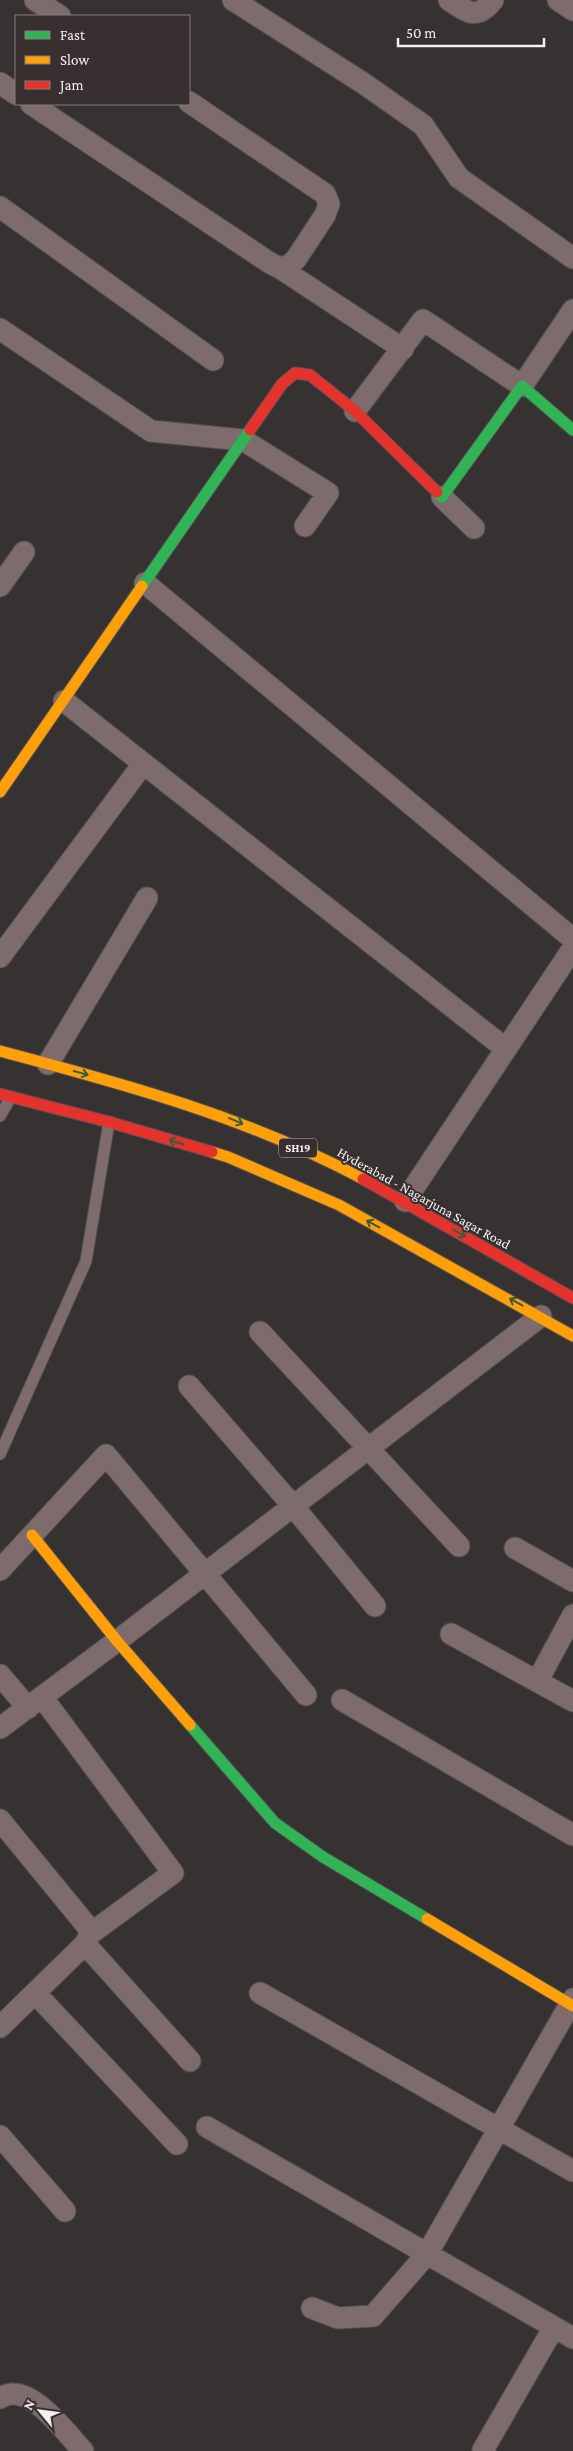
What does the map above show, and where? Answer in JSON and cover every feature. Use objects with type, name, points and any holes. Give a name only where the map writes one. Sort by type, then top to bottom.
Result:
[{"type":"street","points":[[35,0],[58,15]]},
{"type":"street","points":[[232,0],[363,83],[423,125],[458,178],[573,258]]},
{"type":"street","points":[[449,0],[466,12],[476,14],[486,9],[493,0]]},
{"type":"street","points":[[558,0],[573,10]]},
{"type":"street","points":[[0,83],[15,93]]},
{"type":"street","points":[[190,103],[325,194],[329,204],[325,215],[296,259],[290,265],[280,268]]},
{"type":"street","points":[[34,105],[403,349]]},
{"type":"street","points":[[0,207],[213,360]]},
{"type":"street","points":[[442,497],[522,386],[573,310]]},
{"type":"street","points":[[355,411],[423,320],[522,386],[573,430]]},
{"type":"street","points":[[0,328],[151,431],[243,440],[328,493],[305,526]]},
{"type":"street","points":[[0,792],[282,384],[295,373],[310,376],[355,411],[474,528]]},
{"type":"street","points":[[0,586],[24,552]]},
{"type":"street","points":[[145,583],[573,939]]},
{"type":"street","points":[[64,701],[506,1049]]},
{"type":"street","points":[[0,957],[143,764]]},
{"type":"street","points":[[48,1064],[147,898]]},
{"type":"street","points":[[405,1201],[573,948]]},
{"type":"street","name":"Hyderabad - Nagarjuna Sagar Road","points":[[0,1051],[128,1085],[226,1117],[326,1161],[405,1201],[573,1298]]},
{"type":"street","name":"SH19","points":[[5,1095],[109,1122],[228,1157],[339,1206],[541,1316],[573,1336]]},
{"type":"street","points":[[0,1728],[117,1641],[541,1316]]},
{"type":"street","points":[[260,1332],[459,1546]]},
{"type":"street","points":[[189,1386],[293,1506],[374,1606]]},
{"type":"street","points":[[0,1570],[106,1455],[306,1695]]},
{"type":"street","points":[[32,1535],[117,1641],[275,1823],[323,1857],[572,2003],[427,2254],[373,2316],[338,2318],[312,2308]]},
{"type":"street","points":[[516,1548],[573,1581]]},
{"type":"street","points":[[538,1680],[573,1615]]},
{"type":"street","points":[[451,1634],[538,1680],[573,1701]]},
{"type":"street","points":[[0,1674],[35,1703],[173,1873],[88,1939],[0,2027]]},
{"type":"street","points":[[342,1700],[573,1835]]},
{"type":"street","points":[[0,1820],[87,1926],[88,1939],[190,2061]]},
{"type":"street","points":[[35,1993],[177,2144]]},
{"type":"street","points":[[260,1993],[573,2171]]},
{"type":"street","points":[[207,2127],[573,2338]]},
{"type":"street","points":[[0,2136],[65,2210]]},
{"type":"street","points":[[484,2451],[554,2327]]},
{"type":"street","points":[[0,2398],[17,2395],[37,2401],[82,2451]]},
{"type":"lane","points":[[0,1116],[5,1095]]},
{"type":"lane","points":[[0,1454],[86,1260],[109,1122]]},
{"type":"traffic: fast","points":[[437,492],[442,497],[522,386],[573,430]]},
{"type":"traffic: fast","points":[[142,586],[250,430]]},
{"type":"traffic: fast","points":[[190,1725],[275,1823],[323,1857],[427,1919]]},
{"type":"traffic: slow","points":[[0,792],[142,586]]},
{"type":"traffic: slow","points":[[0,1051],[186,1104],[276,1138],[320,1157],[363,1179]]},
{"type":"traffic: slow","points":[[212,1152],[228,1157],[339,1205],[573,1336]]},
{"type":"traffic: slow","points":[[32,1535],[117,1641],[190,1725]]},
{"type":"traffic: slow","points":[[427,1919],[573,2006]]},
{"type":"traffic: jam","points":[[250,430],[282,384],[295,373],[310,375],[355,411],[437,492]]},
{"type":"traffic: jam","points":[[0,1094],[109,1122],[212,1152]]},
{"type":"traffic: jam","points":[[363,1179],[573,1298]]}]
